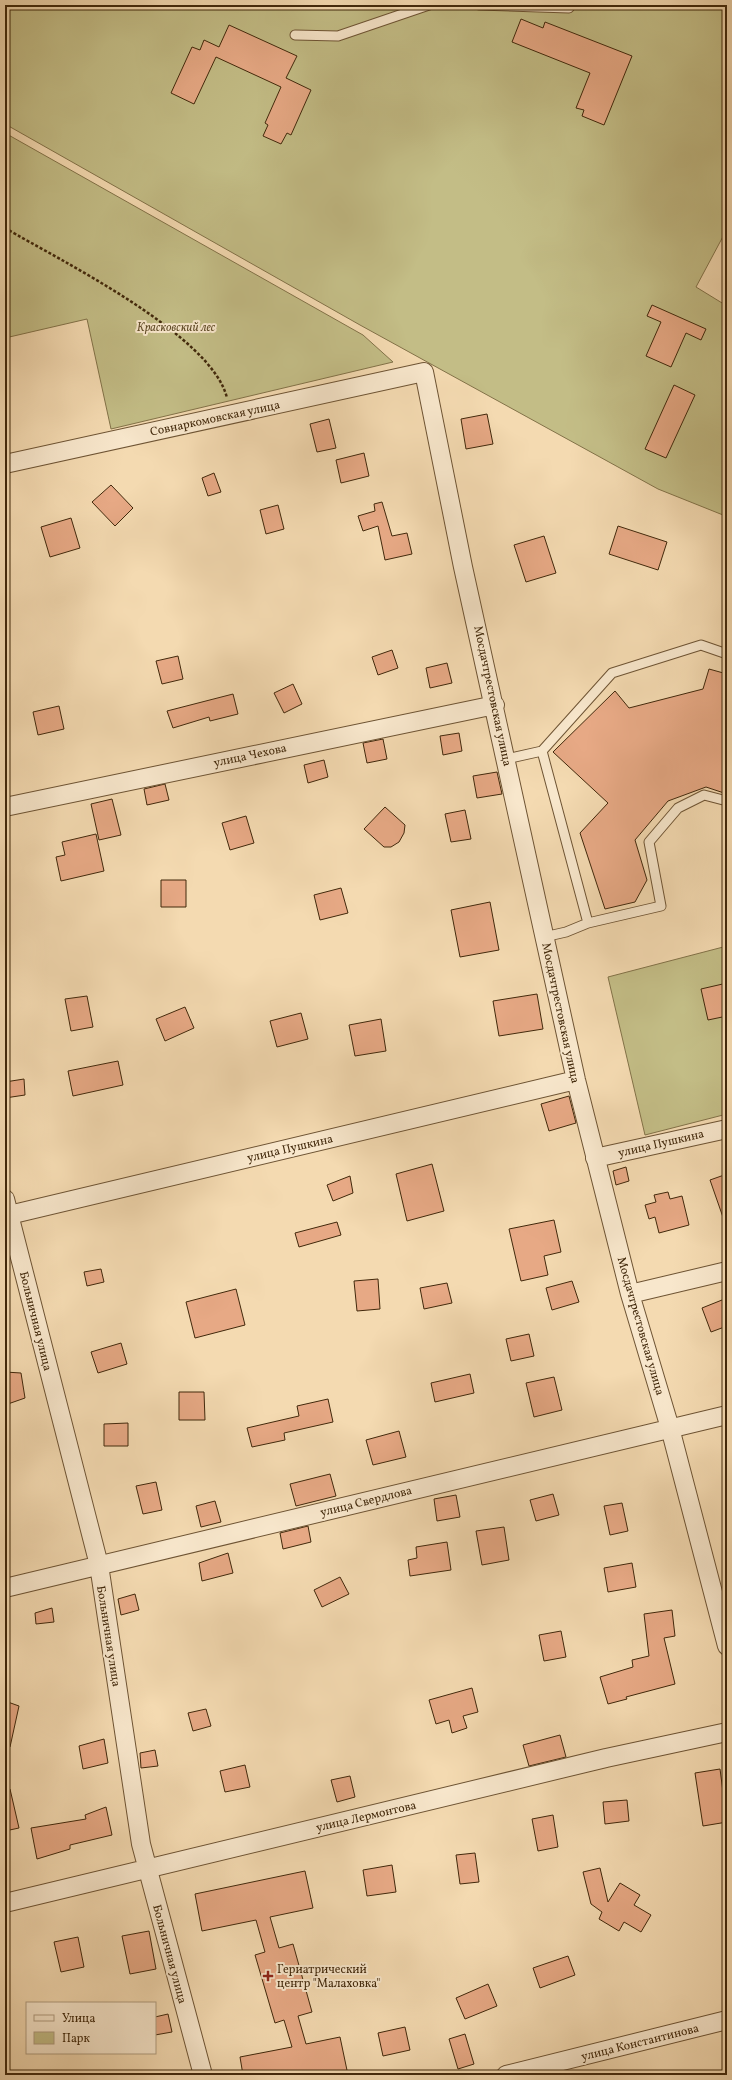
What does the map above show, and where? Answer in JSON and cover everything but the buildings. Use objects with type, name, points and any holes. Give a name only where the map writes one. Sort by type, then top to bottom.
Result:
[{"type":"street","name":"Совнаркомовская улица","points":[[5,464],[424,372]]},
{"type":"street","name":"Мосдачтрестовская улица","points":[[424,372],[463,567],[576,1080],[630,1294],[670,1428],[727,1646]]},
{"type":"street","name":"улица Чехова","points":[[5,807],[494,705]]},
{"type":"street","name":"улица Пушкина","points":[[6,1210],[576,1080]]},
{"type":"street","name":"улица Пушкина","points":[[595,1158],[727,1129]]},
{"type":"street","name":"Больничная улица","points":[[6,1210],[99,1565],[141,1844],[203,2075]]},
{"type":"street","points":[[630,1294],[727,1271]]},
{"type":"street","name":"улица Свердлова","points":[[5,1588],[727,1415]]},
{"type":"street","name":"улица Лермонтова","points":[[5,1903],[606,1758],[727,1732]]},
{"type":"street","name":"улица Константинова","points":[[506,2075],[727,2020]]},
{"type":"lane","points":[[295,35],[338,36],[429,5]]},
{"type":"lane","points":[[479,5],[569,8],[571,5]]},
{"type":"lane","points":[[506,759],[542,751],[612,673],[701,645],[727,654]]},
{"type":"lane","points":[[542,751],[588,923]]},
{"type":"lane","points":[[544,937],[566,932],[588,923],[661,906],[649,842],[678,808],[704,795],[727,802]]},
{"type":"path","points":[[5,228],[145,309],[200,355],[225,386],[231,414]]},
{"type":"green space","points":[[5,5],[716,5],[727,11],[727,229],[696,287],[727,306],[727,525],[723,515],[658,489],[360,325],[5,124]]},
{"type":"green space","name":"Красковский лес","points":[[5,133],[363,335],[393,362],[111,429],[87,319],[5,338]]},
{"type":"green space","points":[[727,946],[727,1114],[645,1135],[608,977]]},
{"type":"place","name":"Гериатрический центр \"Малаховка\"","points":[[268,1976]]}]
